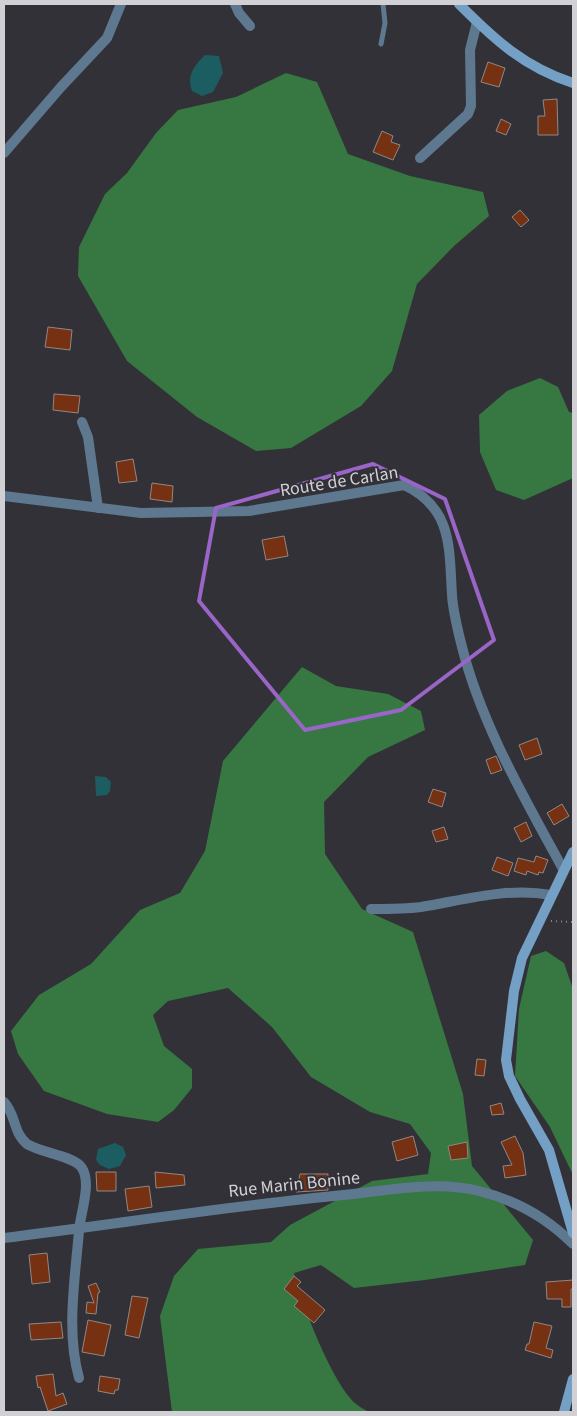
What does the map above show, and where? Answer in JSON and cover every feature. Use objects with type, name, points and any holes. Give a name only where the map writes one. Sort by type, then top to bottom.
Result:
[{"type":"street","points":[[4,153],[60,87],[107,38],[121,4]]},
{"type":"street","points":[[235,4],[238,13],[250,26]]},
{"type":"street","points":[[459,4],[494,39],[520,59],[556,78],[573,83]]},
{"type":"street","points":[[420,158],[468,114],[471,106],[470,50],[477,22]]},
{"type":"street","points":[[82,422],[88,438],[98,508]]},
{"type":"street","name":"Route de Carlan","points":[[4,496],[141,513],[249,511],[404,484],[418,492],[430,502],[443,525],[451,554],[452,597],[462,648],[486,717],[524,796],[563,869]]},
{"type":"street","points":[[573,852],[563,869],[522,958],[514,991],[506,1060],[510,1076],[520,1099],[549,1150],[573,1233]]},
{"type":"street","points":[[371,909],[421,906],[452,900],[528,891],[551,894]]},
{"type":"street","points":[[4,1102],[13,1118],[16,1132],[26,1142],[38,1150],[72,1161],[80,1165],[84,1170],[84,1202],[79,1228],[72,1343],[79,1378]]},
{"type":"street","name":"Rue Marin Bonine","points":[[4,1238],[266,1203],[438,1186],[478,1190],[524,1208],[543,1218],[573,1244]]},
{"type":"street","points":[[564,1412],[573,1379]]},
{"type":"lane","points":[[381,44],[385,23],[383,4]]},
{"type":"path","points":[[539,921],[573,922]]},
{"type":"highlighted area","points":[[373,464],[445,499],[494,640],[401,710],[305,730],[199,601],[216,508]]},
{"type":"green space","points":[[286,73],[317,82],[348,154],[410,176],[483,192],[489,216],[454,246],[417,284],[392,371],[361,406],[291,448],[256,451],[197,417],[127,361],[78,276],[79,247],[105,194],[127,173],[156,133],[178,110],[236,97]]},
{"type":"green space","points":[[540,378],[558,387],[569,412],[573,413],[573,478],[524,500],[496,490],[480,452],[479,415],[507,391]]},
{"type":"green space","points":[[302,667],[336,686],[388,694],[421,711],[425,730],[368,757],[324,802],[325,854],[362,909],[413,932],[463,1094],[472,1166],[533,1240],[525,1265],[425,1280],[354,1288],[321,1265],[294,1273],[303,1303],[328,1362],[347,1394],[356,1404],[369,1412],[172,1412],[160,1316],[174,1276],[198,1249],[271,1242],[290,1225],[372,1181],[428,1174],[431,1153],[410,1124],[370,1112],[311,1077],[272,1027],[228,988],[168,1001],[153,1015],[164,1046],[192,1069],[192,1088],[174,1110],[158,1122],[107,1114],[44,1091],[18,1054],[11,1031],[39,995],[91,964],[140,910],[180,893],[205,851],[223,761]]},
{"type":"green space","points":[[546,951],[564,963],[573,989],[573,1175],[550,1127],[515,1076],[519,1009],[531,956]]},
{"type":"water","points":[[205,55],[219,56],[223,73],[213,92],[202,96],[192,91],[190,80],[192,71]]},
{"type":"water","points":[[95,776],[106,777],[111,782],[110,791],[107,795],[96,796]]},
{"type":"water","points":[[115,1143],[123,1147],[126,1155],[120,1166],[109,1169],[100,1165],[96,1160],[98,1149]]},
{"type":"building","points":[[488,62],[505,68],[499,87],[481,82]]},
{"type":"building","points":[[557,99],[558,135],[538,135],[538,116],[545,116],[543,100]]},
{"type":"building","points":[[501,119],[511,124],[506,135],[496,131]]},
{"type":"building","points":[[382,131],[393,136],[391,142],[400,145],[393,160],[373,152]]},
{"type":"building","points":[[520,210],[529,220],[521,227],[512,217]]},
{"type":"building","points":[[48,327],[72,330],[70,350],[45,347]]},
{"type":"building","points":[[54,394],[80,396],[78,413],[53,410]]},
{"type":"building","points":[[133,459],[137,481],[119,483],[116,462]]},
{"type":"building","points":[[152,483],[173,486],[172,502],[150,499]]},
{"type":"building","points":[[284,536],[288,556],[266,560],[262,540]]},
{"type":"building","points":[[537,738],[542,754],[525,760],[519,745]]},
{"type":"building","points":[[496,756],[502,770],[491,774],[486,760]]},
{"type":"building","points":[[433,789],[446,793],[442,807],[428,802]]},
{"type":"building","points":[[562,804],[569,816],[554,825],[547,813]]},
{"type":"building","points":[[526,822],[532,836],[521,842],[514,828]]},
{"type":"building","points":[[444,827],[448,839],[436,842],[432,831]]},
{"type":"building","points":[[536,856],[548,860],[543,873],[539,872],[538,875],[527,871],[526,875],[514,871],[518,858],[534,862]]},
{"type":"building","points":[[497,857],[513,863],[508,876],[492,870]]},
{"type":"building","points":[[477,1059],[486,1060],[484,1076],[475,1075]]},
{"type":"building","points":[[501,1103],[504,1114],[492,1115],[490,1106]]},
{"type":"building","points":[[413,1136],[418,1155],[397,1161],[392,1142]]},
{"type":"building","points":[[515,1136],[523,1153],[526,1175],[505,1178],[503,1166],[512,1165],[501,1142]]},
{"type":"building","points":[[467,1142],[468,1158],[451,1160],[448,1146]]},
{"type":"building","points":[[96,1172],[116,1172],[116,1191],[97,1191]]},
{"type":"building","points":[[155,1172],[184,1175],[185,1185],[156,1188]]},
{"type":"building","points":[[300,1174],[328,1174],[328,1190],[296,1192]]},
{"type":"building","points":[[149,1186],[152,1207],[128,1211],[125,1189]]},
{"type":"building","points":[[47,1253],[50,1282],[32,1284],[29,1255]]},
{"type":"building","points":[[294,1276],[301,1282],[297,1286],[325,1310],[314,1323],[294,1306],[298,1301],[284,1289]]},
{"type":"building","points":[[573,1280],[571,1307],[562,1307],[562,1299],[547,1299],[546,1282]]},
{"type":"building","points":[[96,1283],[100,1292],[98,1293],[96,1314],[86,1313],[87,1302],[94,1303],[88,1286]]},
{"type":"building","points":[[132,1296],[148,1298],[139,1338],[125,1335]]},
{"type":"building","points":[[88,1320],[111,1325],[104,1356],[82,1352]]},
{"type":"building","points":[[61,1322],[63,1338],[31,1340],[29,1324]]},
{"type":"building","points":[[534,1322],[552,1326],[546,1348],[553,1350],[551,1358],[525,1350],[527,1344],[529,1344]]},
{"type":"building","points":[[53,1374],[56,1396],[63,1393],[67,1404],[48,1411],[40,1387],[38,1388],[36,1376]]},
{"type":"building","points":[[100,1376],[120,1379],[118,1390],[115,1390],[114,1394],[98,1391]]}]
